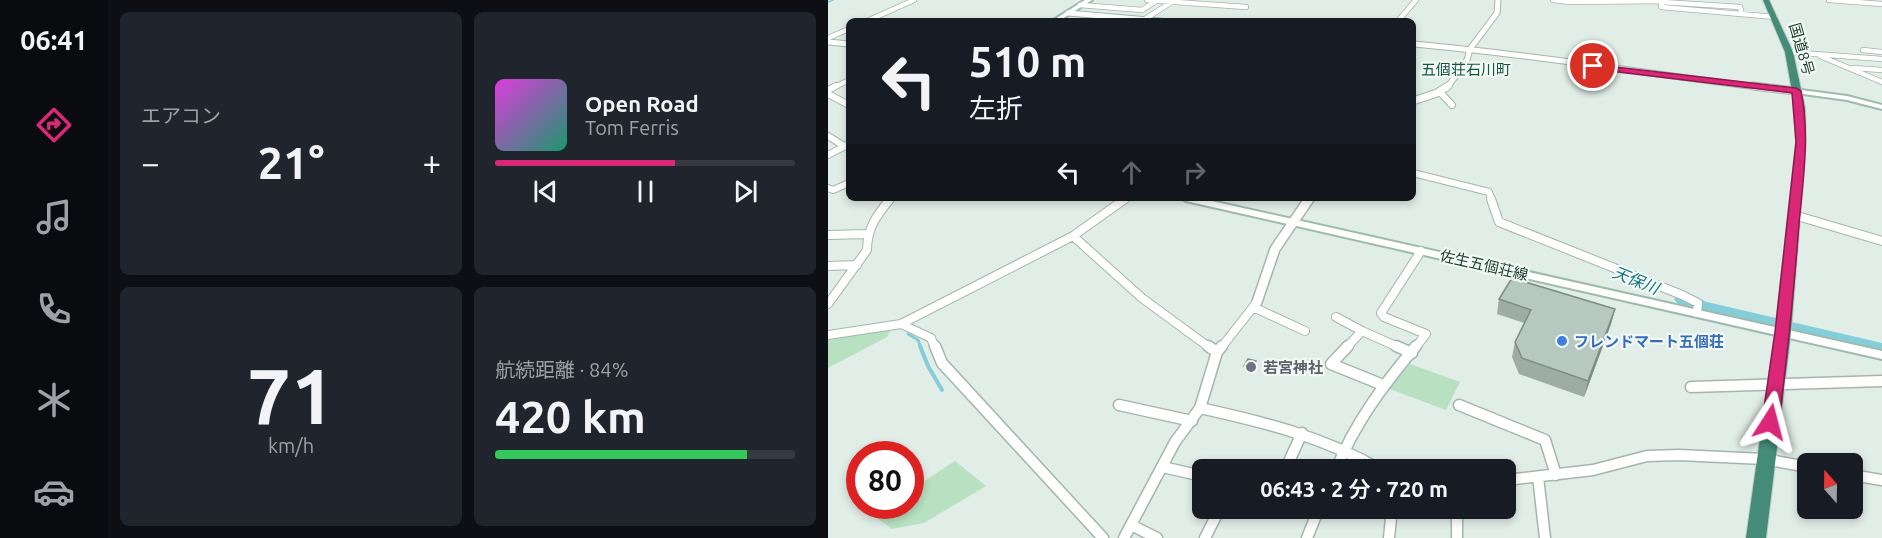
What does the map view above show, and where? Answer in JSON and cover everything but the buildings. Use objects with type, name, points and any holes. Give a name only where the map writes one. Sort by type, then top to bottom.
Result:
[{"type":"highway","name":"国道8号","points":[[1756,538],[1764,459],[1776,385],[1801,142],[1800,108],[1789,52],[1766,0]]},
{"type":"main road","points":[[1060,18],[1089,0]]},
{"type":"main road","points":[[1796,91],[1847,98],[1882,107]]},
{"type":"main road","name":"佐生五個荘線","points":[[1200,201],[1421,251],[1697,307],[1782,332],[1882,355]]},
{"type":"street","points":[[874,18],[914,0]]},
{"type":"street","points":[[1147,0],[1246,7]]},
{"type":"street","points":[[1401,18],[1416,0]]},
{"type":"street","points":[[1416,100],[1440,92],[1455,82],[1471,54],[1470,49],[1497,13],[1498,0]]},
{"type":"street","points":[[1553,0],[1570,2],[1662,1],[1740,7]]},
{"type":"street","points":[[1736,0],[1742,14]]},
{"type":"street","points":[[1829,0],[1882,4]]},
{"type":"street","points":[[1080,5],[1142,10],[1156,1]]},
{"type":"street","points":[[1145,18],[1171,1]]},
{"type":"street","points":[[1662,1],[1661,7],[1775,17]]},
{"type":"street","points":[[1068,13],[1121,18]]},
{"type":"street","points":[[828,40],[846,31]]},
{"type":"street","points":[[828,40],[846,43]]},
{"type":"street","points":[[1416,44],[1470,49],[1655,75],[1796,91]]},
{"type":"street","points":[[1863,50],[1882,52]]},
{"type":"street","points":[[1789,52],[1882,58]]},
{"type":"street","points":[[1813,53],[1882,82]]},
{"type":"street","points":[[1846,68],[1882,70]]},
{"type":"street","points":[[846,82],[828,92],[846,103]]},
{"type":"street","points":[[1440,92],[1452,105]]},
{"type":"street","points":[[828,136],[846,145]]},
{"type":"street","points":[[828,154],[846,145]]},
{"type":"street","points":[[1416,173],[1489,192],[1499,222],[1640,277],[1697,307]]},
{"type":"street","points":[[830,190],[846,184]]},
{"type":"street","points":[[828,304],[858,266],[867,250],[868,234],[876,215],[888,201]]},
{"type":"street","points":[[828,335],[901,324],[1073,236],[1123,201]]},
{"type":"street","points":[[1124,538],[1175,442],[1200,408],[1217,352],[1255,304],[1275,249],[1296,222],[1308,201]]},
{"type":"street","points":[[1794,215],[1882,242]]},
{"type":"street","points":[[828,235],[868,234]]},
{"type":"street","points":[[1073,236],[1102,263],[1178,325],[1217,352]]},
{"type":"street","points":[[1340,459],[1383,385],[1426,334],[1384,317],[1381,313],[1421,251]]},
{"type":"street","points":[[828,266],[858,266]]},
{"type":"street","points":[[1255,304],[1305,331]]},
{"type":"street","points":[[1336,317],[1362,332],[1412,353]]},
{"type":"street","points":[[901,324],[931,338],[942,363],[1103,538]]},
{"type":"street","points":[[1362,332],[1331,364],[1383,385]]},
{"type":"street","points":[[1691,387],[1882,381]]},
{"type":"street","points":[[1119,405],[1192,421]]},
{"type":"street","points":[[1459,405],[1545,440],[1556,475]]},
{"type":"street","points":[[1200,408],[1261,421],[1302,433],[1344,449],[1362,459]]},
{"type":"street","points":[[1290,459],[1302,433]]},
{"type":"street","points":[[1516,479],[1593,470],[1647,456],[1679,455],[1764,459],[1797,465]]},
{"type":"street","points":[[1162,467],[1192,474]]},
{"type":"street","points":[[1538,477],[1545,538]]},
{"type":"street","points":[[1863,477],[1882,480]]},
{"type":"street","points":[[1205,538],[1214,519]]},
{"type":"street","points":[[1307,538],[1315,519]]},
{"type":"street","points":[[1389,538],[1391,519]]},
{"type":"street","points":[[1457,519],[1457,538]]},
{"type":"street","points":[[1131,525],[1157,538]]},
{"type":"green space","points":[[891,329],[887,337],[828,368],[828,340]]},
{"type":"green space","points":[[1410,364],[1460,382],[1446,410],[1387,388]]},
{"type":"green space","points":[[955,461],[986,486],[924,523],[892,529],[878,519],[924,519],[924,481]]},
{"type":"waterway","points":[[828,2],[833,0]]},
{"type":"waterway","name":"天保川","points":[[1683,299],[1702,307],[1882,350]]},
{"type":"waterway","points":[[908,334],[918,340],[921,348]]},
{"type":"waterway","points":[[920,346],[942,390]]},
{"type":"place","name":"フレンドマート五個荘","points":[[1562,341]]},
{"type":"place","name":"若宮神社","points":[[1251,367]]},
{"type":"district","name":"五個荘石川町","points":[[1466,69]]},
{"type":"route","points":[[1593,66],[1796,91],[1800,108],[1801,142],[1782,332],[1770,422]]}]
